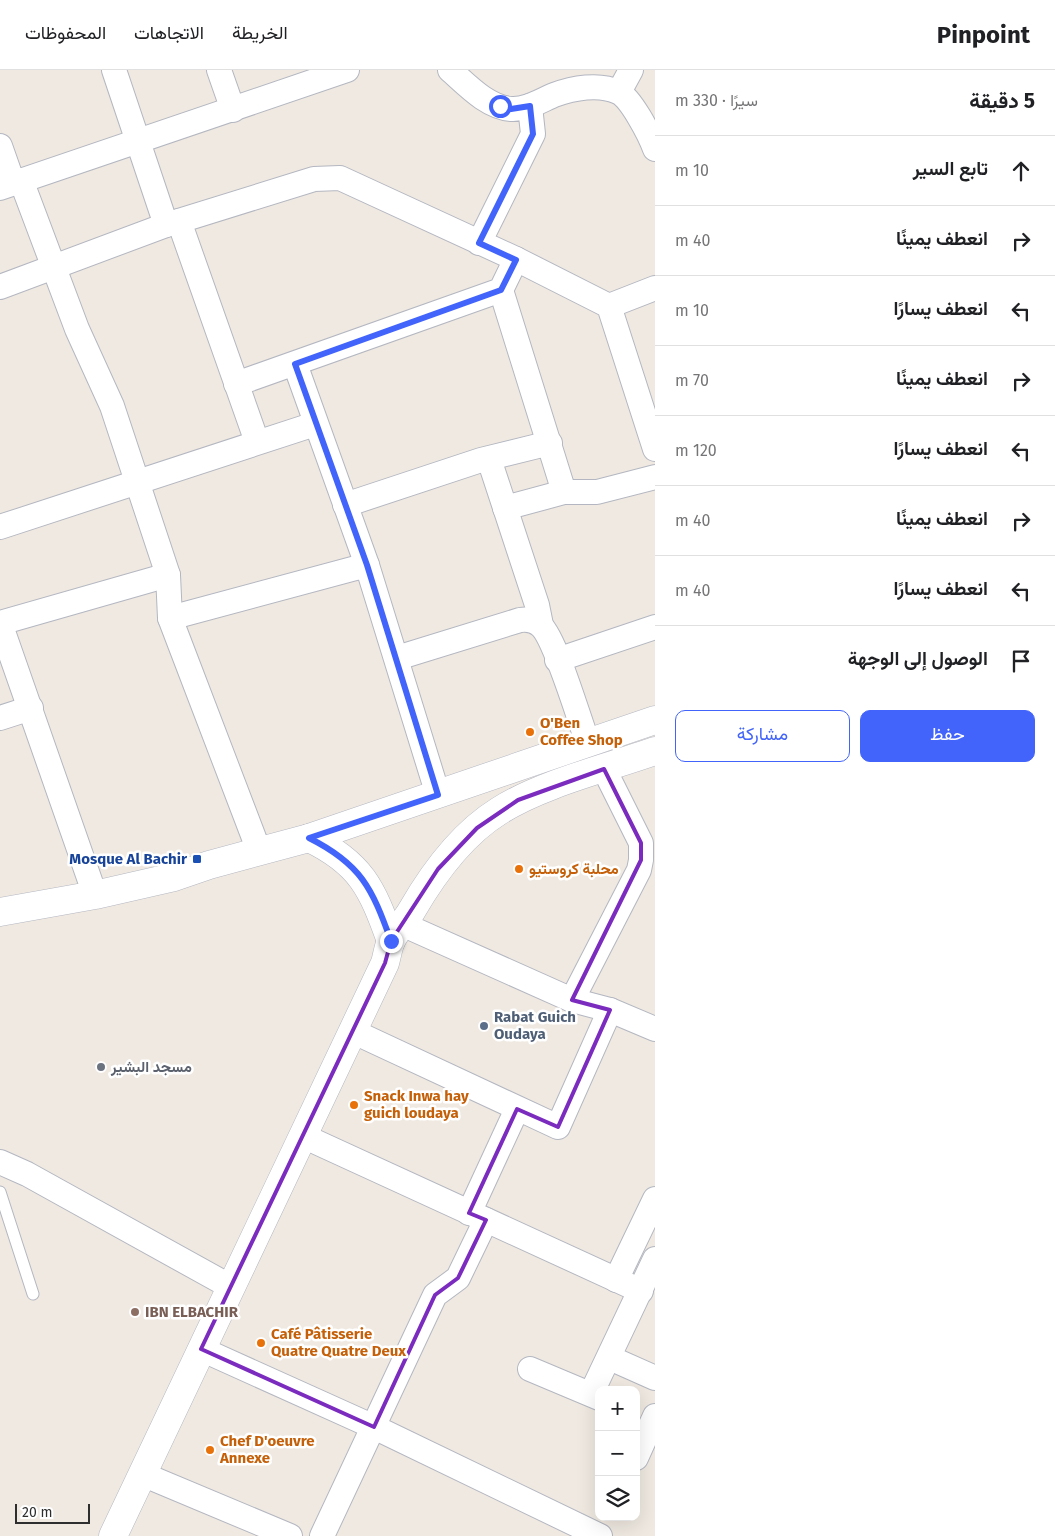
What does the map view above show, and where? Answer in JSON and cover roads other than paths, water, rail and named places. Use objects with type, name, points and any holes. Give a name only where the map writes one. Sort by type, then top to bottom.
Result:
[{"type":"street","points":[[114,70],[138,140],[173,223],[257,442]]},
{"type":"street","points":[[219,70],[233,110]]},
{"type":"street","points":[[11,184],[347,70]]},
{"type":"street","points":[[450,70],[488,101],[511,109],[530,106],[555,95],[580,88],[605,88],[619,92],[641,120],[655,149]]},
{"type":"street","points":[[619,92],[631,70]]},
{"type":"street","points":[[479,243],[533,134],[530,106]]},
{"type":"street","points":[[0,146],[11,184],[54,268],[77,329],[112,406],[168,574],[170,618],[259,851]]},
{"type":"street","points":[[0,287],[173,223],[314,178],[340,178],[516,260],[609,306],[655,449]]},
{"type":"street","points":[[236,384],[501,290],[516,260]]},
{"type":"street","points":[[609,306],[655,288]]},
{"type":"street","points":[[501,290],[564,492]]},
{"type":"street","points":[[295,364],[367,565],[438,795]]},
{"type":"street","points":[[0,527],[315,424]]},
{"type":"street","points":[[345,505],[488,459],[550,443]]},
{"type":"street","points":[[488,459],[537,605],[541,625],[553,646],[588,744]]},
{"type":"street","points":[[505,508],[564,492],[597,492],[655,477]]},
{"type":"street","points":[[170,618],[367,565]]},
{"type":"street","points":[[95,895],[0,623],[168,574]]},
{"type":"street","points":[[397,658],[520,620],[535,621],[541,625]]},
{"type":"street","points":[[557,660],[655,628]]},
{"type":"street","points":[[0,718],[31,708]]},
{"type":"street","points":[[0,912],[95,895],[174,877],[309,838],[655,720]]},
{"type":"street","points":[[113,1536],[398,933],[438,869],[477,828],[518,800],[655,751]]},
{"type":"street","points":[[572,1000],[639,870],[641,860],[648,846],[604,769]]},
{"type":"street","points":[[309,838],[343,857],[357,871],[398,933],[572,1000],[610,1010],[655,1030]]},
{"type":"street","points":[[352,1031],[558,1128],[610,1010]]},
{"type":"street","points":[[322,1536],[435,1295],[458,1278],[477,1216],[518,1109]]},
{"type":"street","points":[[303,1136],[641,1291]]},
{"type":"street","points":[[0,1162],[27,1174],[231,1287]]},
{"type":"street","points":[[616,1280],[655,1199]]},
{"type":"street","points":[[634,1243],[655,1253]]},
{"type":"street","points":[[599,1386],[655,1258]]},
{"type":"street","points":[[201,1349],[374,1427],[601,1536],[608,1521]]},
{"type":"street","points":[[610,1358],[655,1378]]},
{"type":"street","points":[[530,1369],[595,1396]]},
{"type":"street","points":[[640,1445],[648,1418]]},
{"type":"street","points":[[142,1474],[290,1536]]},
{"type":"lane","points":[[0,1192],[32,1294]]},
{"type":"place","name":"O'Ben Coffee Shop","points":[[530,732]]},
{"type":"place","name":"Mosque Al Bachir","points":[[197,859]]},
{"type":"place","name":"محلبة كروستيو","points":[[519,869]]},
{"type":"place","name":"Rabat Guich Oudaya","points":[[484,1026]]},
{"type":"place","name":"مسجد البشير","points":[[101,1067]]},
{"type":"place","name":"Snack Inwa hay guich loudaya","points":[[354,1105]]},
{"type":"place","name":"IBN ELBACHIR","points":[[135,1312]]},
{"type":"place","name":"Café Pâtisserie Quatre Quatre Deux","points":[[261,1343]]},
{"type":"place","name":"Chef D'oeuvre Annexe","points":[[210,1450]]}]
